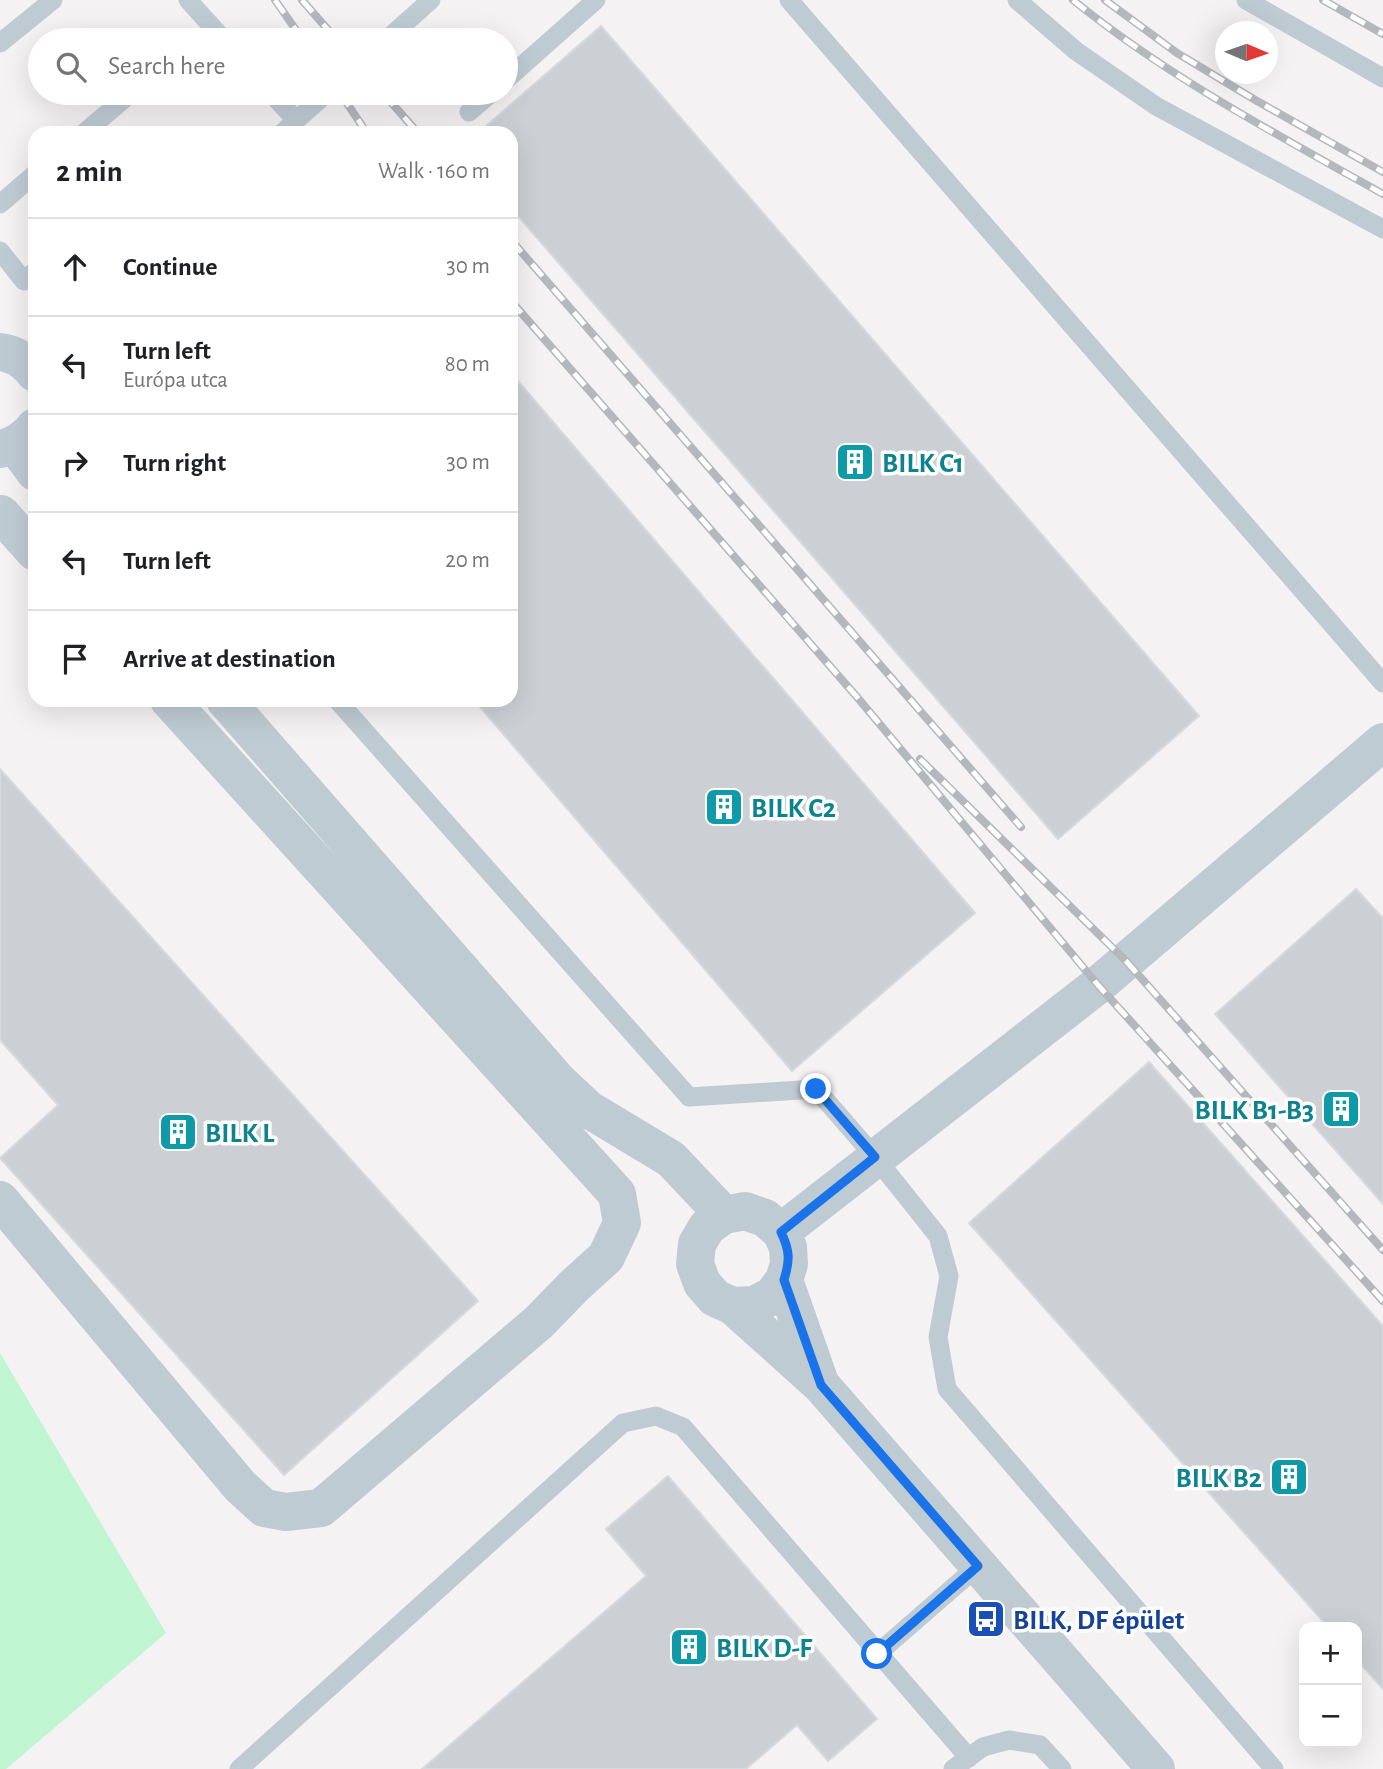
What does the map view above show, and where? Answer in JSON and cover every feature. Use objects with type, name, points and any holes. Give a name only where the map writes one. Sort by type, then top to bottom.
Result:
[{"type":"street","points":[[1,514],[28,544]]},
{"type":"street","points":[[0,1200],[240,1486],[264,1508],[286,1512],[321,1508],[539,1322],[606,1257],[622,1223],[617,1194],[175,707]]},
{"type":"street","points":[[231,707],[559,1082],[588,1109],[671,1159],[724,1215]]},
{"type":"street","points":[[781,1232],[1098,985],[1383,742]]},
{"type":"street","points":[[733,1306],[754,1305],[772,1296],[784,1280],[789,1264],[788,1247],[781,1232],[765,1218],[745,1211],[724,1215],[707,1227],[697,1244],[695,1264],[702,1283],[715,1298],[733,1306],[821,1385],[1156,1769]]},
{"type":"street","points":[[784,1280],[821,1385]]},
{"type":"lane","points":[[0,43],[52,0]]},
{"type":"lane","points":[[188,0],[213,28]]},
{"type":"lane","points":[[400,28],[432,0]]},
{"type":"lane","points":[[518,69],[596,0]]},
{"type":"lane","points":[[789,0],[1383,683]]},
{"type":"lane","points":[[1017,0],[1076,51],[1156,106],[1383,229]]},
{"type":"lane","points":[[1246,0],[1383,78]]},
{"type":"lane","points":[[92,126],[117,105]]},
{"type":"lane","points":[[277,105],[288,126]]},
{"type":"lane","points":[[290,126],[314,105]]},
{"type":"lane","points":[[469,112],[477,105]]},
{"type":"lane","points":[[0,204],[28,180]]},
{"type":"lane","points":[[0,251],[24,281],[28,277]]},
{"type":"lane","points":[[343,707],[689,1097],[816,1089],[875,1157],[937,1236],[949,1276],[938,1337],[947,1389],[1274,1769]]},
{"type":"lane","points":[[239,1769],[623,1423],[656,1416],[683,1427],[877,1654],[961,1763],[983,1748],[1009,1740],[1040,1745],[1062,1769]]},
{"type":"lane","points":[[877,1654],[978,1566]]},
{"type":"green space","points":[[0,1353],[166,1633],[6,1769],[0,1769]]},
{"type":"building","name":"BILK C1","points":[[601,26],[1199,716],[1058,839],[518,216],[518,126],[486,126],[510,105],[518,105],[518,98]]},
{"type":"building","name":"BILK C2","points":[[518,381],[975,913],[792,1071],[480,707],[518,707]]},
{"type":"building","name":"BILK L","points":[[0,769],[478,1301],[284,1475],[0,1158],[58,1105],[0,1040]]},
{"type":"building","name":"BILK B1-B3","points":[[1356,889],[1383,918],[1383,1204],[1215,1014]]},
{"type":"building","name":"BILK B2","points":[[1149,1062],[1383,1326],[1383,1689],[1362,1666],[1362,1622],[1324,1622],[969,1223]]},
{"type":"building","name":"BILK D-F","points":[[668,1476],[877,1719],[828,1761],[797,1725],[746,1769],[422,1769],[646,1576],[606,1529]]},
{"type":"railway","points":[[275,0],[295,28]]},
{"type":"railway","points":[[302,0],[326,28]]},
{"type":"railway","points":[[1073,0],[1109,28],[1185,79],[1263,127],[1383,194]]},
{"type":"railway","points":[[1105,0],[1177,53],[1383,172]]},
{"type":"railway","points":[[1323,0],[1383,34]]},
{"type":"railway","points":[[348,105],[362,126]]},
{"type":"railway","points":[[394,105],[412,126]]},
{"type":"railway","points":[[518,248],[1021,827]]},
{"type":"railway","points":[[518,309],[857,697],[1098,985],[1383,1301]]},
{"type":"railway","points":[[920,759],[1126,961],[1383,1250]]},
{"type":"place","name":"BILK C1","points":[[855,462]]},
{"type":"place","name":"BILK C2","points":[[724,807]]},
{"type":"place","name":"BILK B1-B3","points":[[1341,1109]]},
{"type":"place","name":"BILK L","points":[[178,1132]]},
{"type":"place","name":"BILK B2","points":[[1289,1477]]},
{"type":"place","name":"BILK, DF épület","points":[[986,1619]]},
{"type":"place","name":"BILK D-F","points":[[689,1647]]},
{"type":"route","points":[[816,1089],[875,1157],[781,1232],[788,1247],[789,1264],[784,1280],[821,1385],[978,1566],[877,1654]]}]
